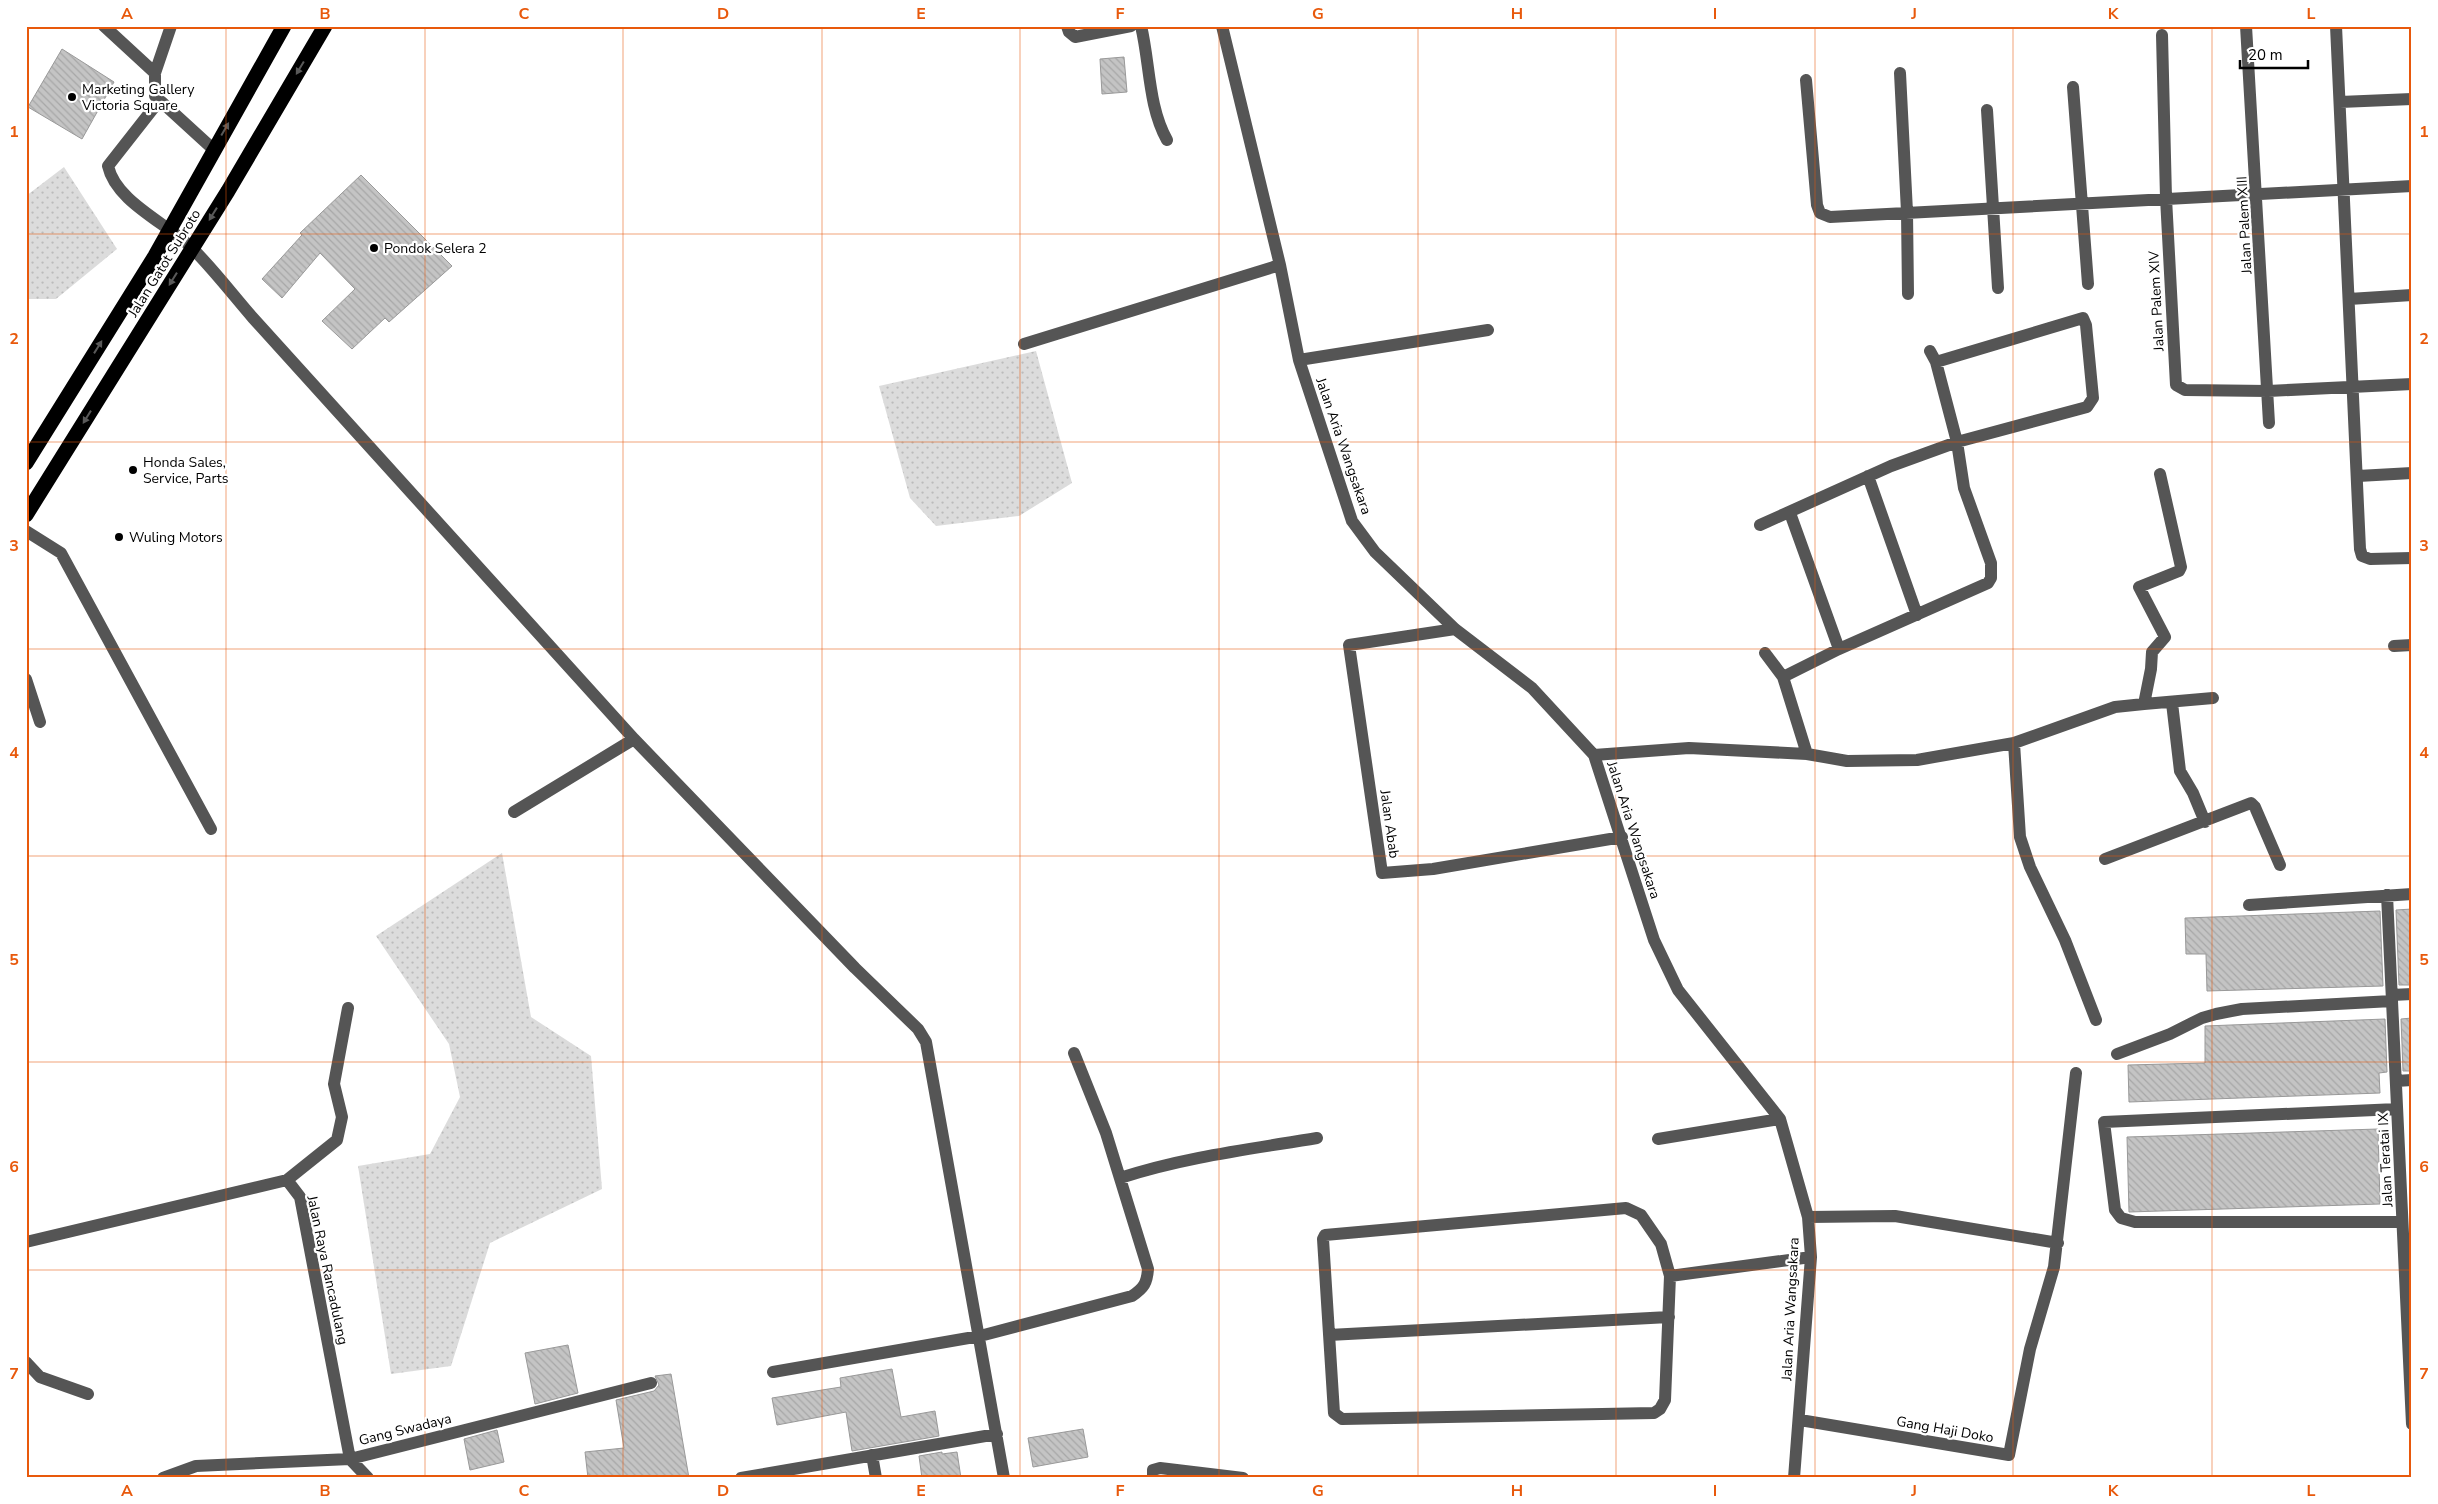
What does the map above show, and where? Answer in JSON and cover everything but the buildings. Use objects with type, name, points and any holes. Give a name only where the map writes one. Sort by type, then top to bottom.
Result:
[{"type":"highway","name":"Jalan Gatot Subroto","points":[[26,463],[154,256],[284,26]]},
{"type":"highway","name":"Jalan Gatot Subroto","points":[[26,515],[228,191],[325,26]]},
{"type":"street","points":[[104,26],[155,73]]},
{"type":"street","points":[[171,26],[155,73],[155,96],[213,149]]},
{"type":"street","points":[[1067,26],[1075,37],[1131,26]]},
{"type":"street","points":[[1141,26],[1159,121],[1167,140]]},
{"type":"street","name":"Jalan Aria Wangsakara","points":[[1222,26],[1280,265],[1299,360],[1352,521],[1375,552],[1455,629],[1532,688],[1594,755],[1622,836],[1654,940],[1678,990],[1780,1119],[1808,1217],[1811,1258],[1800,1420],[1794,1478]]},
{"type":"street","name":"Jalan Palem XIII","points":[[2246,26],[2258,194],[2269,423]]},
{"type":"street","points":[[2336,26],[2361,554],[2370,559],[2412,558]]},
{"type":"street","name":"Jalan Palem XIV","points":[[2162,35],[2166,198],[2176,385],[2185,390],[2268,391],[2412,384]]},
{"type":"street","points":[[1900,74],[1907,212],[1908,294]]},
{"type":"street","points":[[1806,80],[1820,213],[1830,217],[2412,186]]},
{"type":"street","points":[[2072,88],[2083,203],[2088,284]]},
{"type":"street","points":[[2340,102],[2412,99]]},
{"type":"street","points":[[159,101],[108,166],[110,177],[130,200],[172,224],[195,243],[253,318],[634,739],[855,968],[918,1029],[926,1042],[1004,1478]]},
{"type":"street","points":[[1987,110],[1998,288]]},
{"type":"street","points":[[1024,344],[1280,265]]},
{"type":"street","points":[[2349,299],[2412,295]]},
{"type":"street","points":[[1760,525],[1868,476],[1957,442],[2087,407],[2093,398],[2086,324],[2083,318],[1933,357],[1957,442],[1964,488],[1991,563],[1991,578],[1988,583],[1839,649],[1783,677]]},
{"type":"street","points":[[1299,360],[1488,330]]},
{"type":"street","points":[[2358,476],[2412,473]]},
{"type":"street","points":[[2144,704],[2151,669],[2152,652],[2165,637],[2139,587],[2141,584],[2179,571],[2181,567],[2160,474]]},
{"type":"street","points":[[1868,476],[1917,615]]},
{"type":"street","points":[[1790,513],[1839,649]]},
{"type":"street","points":[[26,530],[61,553],[211,830]]},
{"type":"street","name":"Jalan Abab","points":[[1455,629],[1349,645],[1382,873],[1433,869],[1622,836]]},
{"type":"street","points":[[2394,646],[2412,645]]},
{"type":"street","points":[[1765,653],[1783,677],[1807,754]]},
{"type":"street","points":[[26,679],[40,722]]},
{"type":"street","points":[[1594,755],[1688,748],[1807,754],[1847,761],[1918,760],[2014,742],[2115,707],[2213,698]]},
{"type":"street","points":[[2172,703],[2180,771],[2194,793],[2206,822]]},
{"type":"street","points":[[514,812],[634,739]]},
{"type":"street","points":[[2014,742],[2020,838],[2030,867],[2065,940],[2096,1020]]},
{"type":"street","points":[[2105,859],[2206,822],[2251,803],[2255,807],[2280,865]]},
{"type":"street","points":[[2249,905],[2412,894]]},
{"type":"street","name":"Jalan Teratai IX","points":[[2387,895],[2397,1109],[2406,1165],[2402,1222],[2408,1250],[2412,1424]]},
{"type":"street","points":[[2117,1054],[2170,1034],[2202,1018],[2216,1014],[2242,1009],[2392,998],[2412,994]]},
{"type":"street","points":[[26,1242],[287,1180],[337,1140],[342,1117],[334,1084],[348,1008]]},
{"type":"street","points":[[773,1372],[980,1336],[1132,1296],[1141,1290],[1147,1282],[1148,1268],[1106,1133],[1074,1053]]},
{"type":"street","points":[[1808,1217],[1895,1216],[2058,1243],[2076,1073]]},
{"type":"street","points":[[2396,1080],[2412,1080]]},
{"type":"street","points":[[2397,1109],[2104,1122],[2115,1210],[2121,1218],[2135,1222],[2402,1222]]},
{"type":"street","points":[[1658,1139],[1780,1119]]},
{"type":"street","points":[[1120,1178],[1164,1165],[1216,1154],[1317,1138]]},
{"type":"street","name":"Jalan Raya Rancadulang","points":[[287,1180],[300,1197],[350,1458]]},
{"type":"street","points":[[1626,1208],[1641,1215],[1661,1244],[1670,1276],[1665,1400],[1660,1409],[1648,1414],[1342,1419],[1334,1413],[1323,1240],[1325,1235],[1626,1208]]},
{"type":"street","name":"Gang Haji Doko","points":[[1800,1420],[2009,1455],[2030,1350],[2054,1267],[2058,1243]]},
{"type":"street","points":[[1670,1276],[1811,1258]]},
{"type":"street","points":[[1329,1335],[1669,1317]]},
{"type":"street","points":[[26,1362],[40,1376],[88,1394]]},
{"type":"street","name":"Gang Swadaya","points":[[163,1478],[196,1466],[350,1458],[651,1384]]},
{"type":"street","points":[[741,1478],[997,1434]]},
{"type":"street","points":[[872,1455],[876,1478]]},
{"type":"street","points":[[350,1458],[368,1478]]},
{"type":"street","points":[[1153,1478],[1153,1470],[1160,1468],[1243,1478]]},
{"type":"shaded area","points":[[64,167],[117,249],[56,299],[26,299],[26,196]]},
{"type":"shaded area","points":[[1036,351],[1072,483],[1019,516],[936,526],[910,498],[879,386]]},
{"type":"shaded area","points":[[502,853],[531,1017],[591,1056],[602,1189],[490,1243],[451,1366],[391,1374],[358,1166],[430,1154],[460,1097],[449,1044],[376,936]]},
{"type":"place","name":"Marketing Gallery Victoria Square","points":[[72,97]]},
{"type":"place","name":"Pondok Selera 2","points":[[374,248]]},
{"type":"place","name":"Honda Sales, Service, Parts","points":[[133,470]]},
{"type":"place","name":"Wuling Motors","points":[[119,537]]}]
